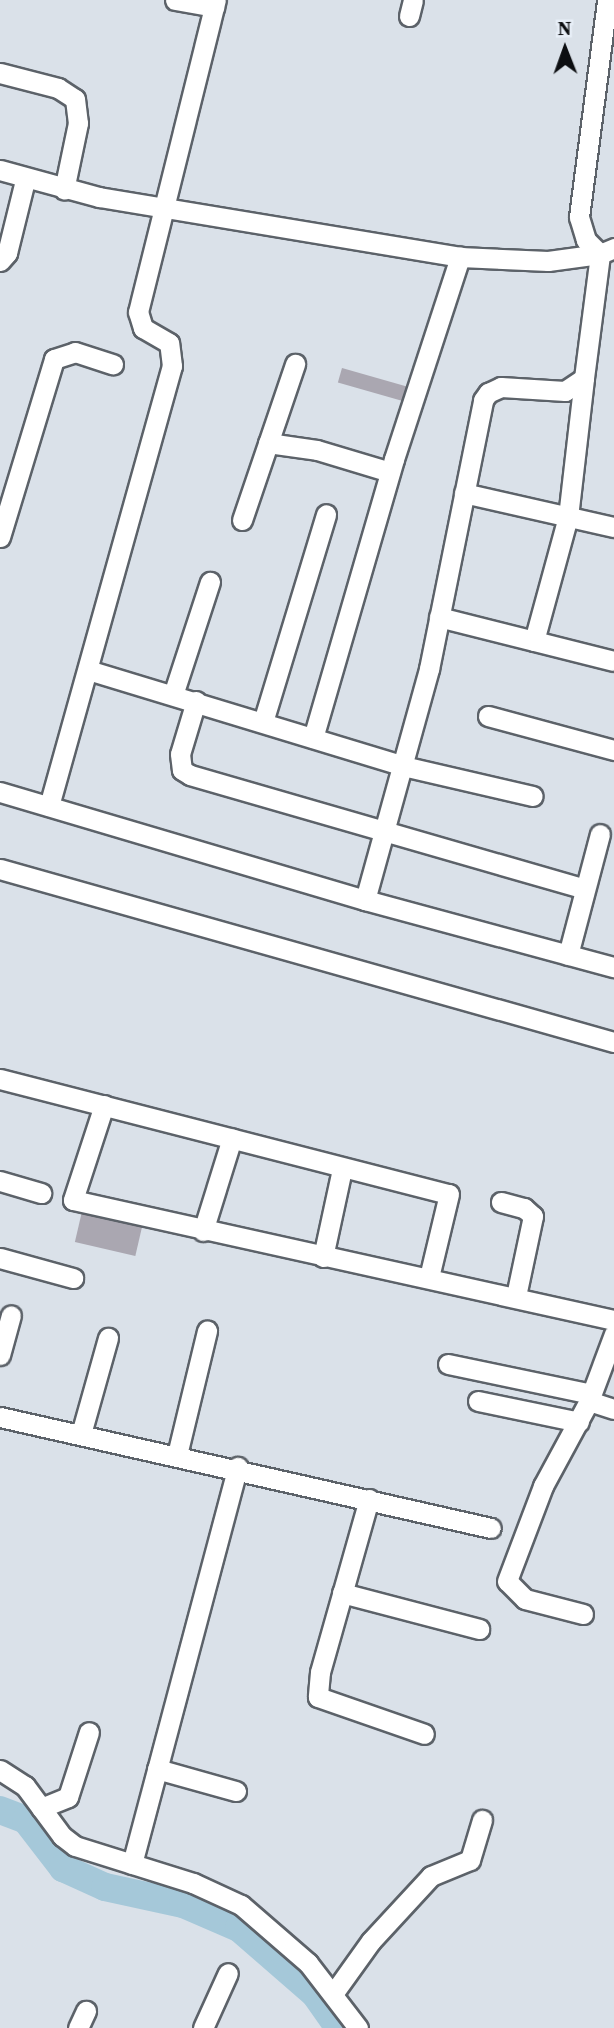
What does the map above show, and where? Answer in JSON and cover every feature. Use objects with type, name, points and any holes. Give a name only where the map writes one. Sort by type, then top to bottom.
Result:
[{"type":"street","points":[[49,806],[172,366],[169,343],[138,321],[215,4],[175,0]]},
{"type":"street","points":[[607,0],[579,217],[586,240],[607,251]]},
{"type":"street","points":[[0,73],[58,88],[75,99],[78,123],[64,190]]},
{"type":"street","points":[[0,170],[64,190],[460,257],[548,261],[607,251]]},
{"type":"street","points":[[0,261],[7,253],[26,180]]},
{"type":"street","points":[[534,641],[568,517],[584,378],[607,251]]},
{"type":"street","points":[[313,738],[390,472],[460,257]]},
{"type":"street","points":[[0,537],[54,359],[75,352],[113,364]]},
{"type":"street","points":[[242,520],[295,364]]},
{"type":"street","points":[[365,900],[403,766],[488,393],[511,386],[565,391],[584,378]]},
{"type":"street","points":[[268,443],[317,450],[390,472]]},
{"type":"street","points":[[464,493],[614,527]]},
{"type":"street","points":[[263,722],[326,514]]},
{"type":"street","points":[[173,695],[211,582]]},
{"type":"street","points":[[439,617],[614,661]]},
{"type":"street","points":[[88,670],[403,766],[533,796]]},
{"type":"street","points":[[196,701],[180,754],[182,770],[385,833],[585,889]]},
{"type":"street","points":[[488,716],[614,750]]},
{"type":"street","points":[[0,792],[365,900],[614,967]]},
{"type":"street","points":[[568,954],[600,834]]},
{"type":"street","points":[[0,869],[614,1042]]},
{"type":"street","points":[[0,1079],[342,1169],[449,1194],[429,1277]]},
{"type":"street","points":[[104,1105],[73,1200],[203,1231],[516,1296],[614,1320]]},
{"type":"street","points":[[203,1231],[232,1138]]},
{"type":"street","points":[[323,1257],[342,1169]]},
{"type":"street","points":[[0,1181],[41,1193]]},
{"type":"street","points":[[501,1202],[524,1208],[533,1216],[516,1296]]},
{"type":"street","points":[[0,1258],[73,1278]]},
{"type":"street","points":[[0,1355],[11,1315]]},
{"type":"street","points":[[177,1455],[207,1331]]},
{"type":"street","points":[[583,1614],[525,1598],[507,1581],[543,1486],[579,1422],[614,1334]]},
{"type":"street","points":[[81,1434],[108,1338]]},
{"type":"street","points":[[448,1364],[590,1398],[614,1409]]},
{"type":"street","points":[[478,1401],[579,1422]]},
{"type":"street","points":[[0,1417],[238,1467],[491,1528]]},
{"type":"street","points":[[132,1864],[238,1467]]},
{"type":"street","points":[[369,1499],[320,1672],[318,1697],[424,1734]]},
{"type":"street","points":[[342,1593],[479,1629]]},
{"type":"street","points":[[41,1808],[68,1797],[89,1732]]},
{"type":"street","points":[[158,1769],[236,1791]]},
{"type":"street","points":[[0,1770],[26,1786],[41,1808],[75,1846],[193,1883],[241,1905],[308,1963],[358,2028]]},
{"type":"street","points":[[333,1994],[371,1941],[431,1877],[470,1860],[481,1820]]},
{"type":"street","points":[[203,2028],[228,1973]]},
{"type":"building","points":[[342,368],[410,388],[406,402],[338,382]]},
{"type":"building","points":[[83,1207],[143,1221],[135,1256],[75,1242]]},
{"type":"waterway","points":[[0,1810],[26,1820],[63,1868],[105,1887],[183,1904],[239,1928],[315,1994],[339,2028]]}]
